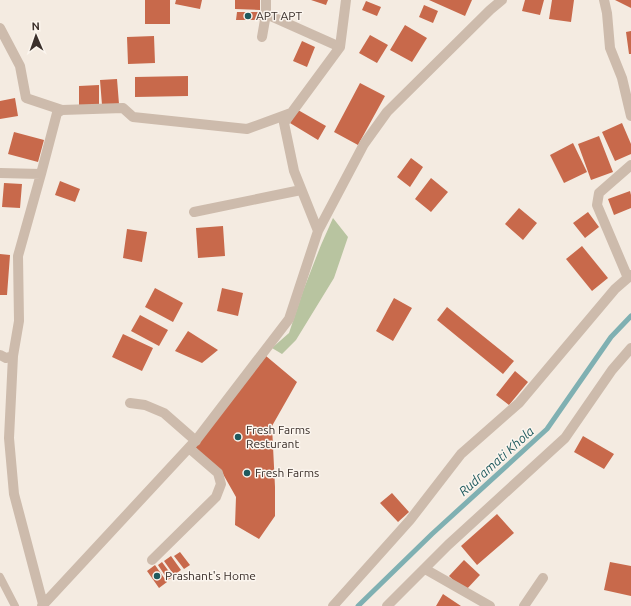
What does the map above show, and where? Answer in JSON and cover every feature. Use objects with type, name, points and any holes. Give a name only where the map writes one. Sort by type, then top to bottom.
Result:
[{"type":"street","points":[[262,37],[266,14],[266,0]]},
{"type":"street","points":[[318,231],[294,171],[284,122],[340,47],[346,0]]},
{"type":"street","points":[[43,605],[192,444],[288,319],[318,231],[364,144],[387,112],[490,10],[502,0]]},
{"type":"street","points":[[604,0],[607,13],[610,48],[622,78],[631,116]]},
{"type":"street","points":[[266,14],[340,47]]},
{"type":"street","points":[[0,28],[20,66],[26,98],[62,110],[123,108],[133,117],[246,129],[291,113]]},
{"type":"street","points":[[43,605],[14,494],[9,438],[13,356],[18,321],[18,256],[57,113],[62,110]]},
{"type":"street","points":[[333,606],[410,520],[461,454],[519,403],[615,289],[630,276],[597,205],[598,194],[631,164]]},
{"type":"street","points":[[0,173],[40,174]]},
{"type":"street","points":[[194,212],[301,190]]},
{"type":"street","points":[[387,606],[448,546],[565,438],[612,370],[631,348]]},
{"type":"street","points":[[0,355],[6,358],[13,356]]},
{"type":"street","points":[[130,403],[145,406],[164,413],[218,473],[221,484],[216,497],[152,560]]},
{"type":"street","points":[[425,568],[490,606]]},
{"type":"street","points":[[524,606],[543,578]]},
{"type":"lane","points":[[0,577],[15,606]]},
{"type":"green space","points":[[333,218],[348,237],[334,278],[296,340],[282,354],[272,348],[289,333],[303,291]]},
{"type":"building","points":[[145,0],[170,0],[170,24],[145,24]]},
{"type":"building","points":[[176,0],[202,0],[200,9],[175,4]]},
{"type":"building","points":[[235,0],[260,0],[260,10],[235,9]]},
{"type":"building","points":[[311,0],[328,0],[326,5]]},
{"type":"building","points":[[429,0],[472,0],[465,16]]},
{"type":"building","points":[[525,0],[544,0],[540,15],[522,11]]},
{"type":"building","points":[[552,0],[574,0],[571,22],[549,19]]},
{"type":"building","points":[[615,0],[631,0],[631,8]]},
{"type":"building","points":[[366,1],[381,7],[377,16],[362,10]]},
{"type":"building","points":[[424,5],[438,11],[433,23],[419,17]]},
{"type":"building","name":"APT APT","points":[[237,12],[260,12],[260,20],[236,20]]},
{"type":"building","points":[[405,25],[427,38],[412,62],[390,50]]},
{"type":"building","points":[[631,31],[631,54],[629,54],[626,32]]},
{"type":"building","points":[[370,35],[388,45],[377,63],[359,53]]},
{"type":"building","points":[[154,36],[155,63],[128,64],[127,37]]},
{"type":"building","points":[[302,41],[315,47],[307,67],[293,61]]},
{"type":"building","points":[[188,76],[188,96],[135,97],[135,77]]},
{"type":"building","points":[[117,79],[119,104],[102,105],[100,80]]},
{"type":"building","points":[[360,83],[385,96],[358,145],[334,132]]},
{"type":"building","points":[[99,85],[99,105],[79,106],[79,86]]},
{"type":"building","points":[[15,98],[18,116],[0,119],[0,101]]},
{"type":"building","points":[[298,110],[326,126],[318,140],[290,123]]},
{"type":"building","points":[[622,123],[631,144],[631,154],[615,161],[602,132]]},
{"type":"building","points":[[14,132],[44,140],[38,162],[8,154]]},
{"type":"building","points":[[599,136],[613,172],[591,180],[578,144]]},
{"type":"building","points":[[573,143],[587,172],[564,183],[550,155]]},
{"type":"building","points":[[411,158],[423,167],[410,187],[397,177]]},
{"type":"building","points":[[431,178],[448,192],[431,212],[415,199]]},
{"type":"building","points":[[60,181],[80,189],[75,202],[55,195]]},
{"type":"building","points":[[4,183],[22,184],[20,208],[2,207]]},
{"type":"building","points":[[630,191],[631,208],[614,215],[608,199]]},
{"type":"building","points":[[519,208],[537,223],[523,240],[505,224]]},
{"type":"building","points":[[588,212],[599,227],[585,238],[573,223]]},
{"type":"building","points":[[223,226],[225,256],[198,258],[196,228]]},
{"type":"building","points":[[127,229],[147,232],[142,262],[123,258]]},
{"type":"building","points":[[582,246],[608,278],[592,291],[566,259]]},
{"type":"building","points":[[0,254],[10,255],[7,295],[0,295]]},
{"type":"building","points":[[155,288],[183,303],[173,322],[145,307]]},
{"type":"building","points":[[222,288],[243,293],[238,316],[217,311]]},
{"type":"building","points":[[394,298],[412,308],[393,341],[376,331]]},
{"type":"building","points":[[447,307],[514,361],[503,374],[437,320]]},
{"type":"building","points":[[140,315],[168,330],[159,346],[131,331]]},
{"type":"building","points":[[188,331],[218,350],[202,363],[175,351]]},
{"type":"building","points":[[123,334],[153,348],[142,371],[112,357]]},
{"type":"building","name":"Fresh Farms Resturant","points":[[266,356],[297,382],[272,426],[275,516],[259,539],[235,525],[236,497],[223,474],[195,447]]},
{"type":"building","points":[[515,371],[528,382],[509,405],[496,395]]},
{"type":"building","points":[[583,436],[614,454],[604,469],[574,452]]},
{"type":"building","points":[[392,493],[409,512],[398,522],[380,503]]},
{"type":"building","points":[[497,514],[514,533],[477,565],[461,546]]},
{"type":"building","points":[[180,552],[190,565],[184,569],[174,556]]},
{"type":"building","points":[[171,556],[181,570],[174,575],[164,561]]},
{"type":"building","points":[[464,560],[480,575],[465,591],[449,576]]},
{"type":"building","points":[[162,562],[173,577],[168,580],[158,565]]},
{"type":"building","points":[[610,562],[631,566],[631,596],[604,590]]},
{"type":"building","name":"Prashant's Home","points":[[155,565],[167,582],[159,588],[147,571]]},
{"type":"building","points":[[443,594],[461,606],[436,606]]},
{"type":"waterway","name":"Rudramati Khola","points":[[358,606],[432,534],[547,429],[611,337],[631,316]]},
{"type":"place","name":"APT APT","points":[[248,16]]},
{"type":"place","name":"Fresh Farms Resturant","points":[[238,437]]},
{"type":"place","name":"Fresh Farms","points":[[247,473]]},
{"type":"place","name":"Prashant's Home","points":[[157,576]]}]
